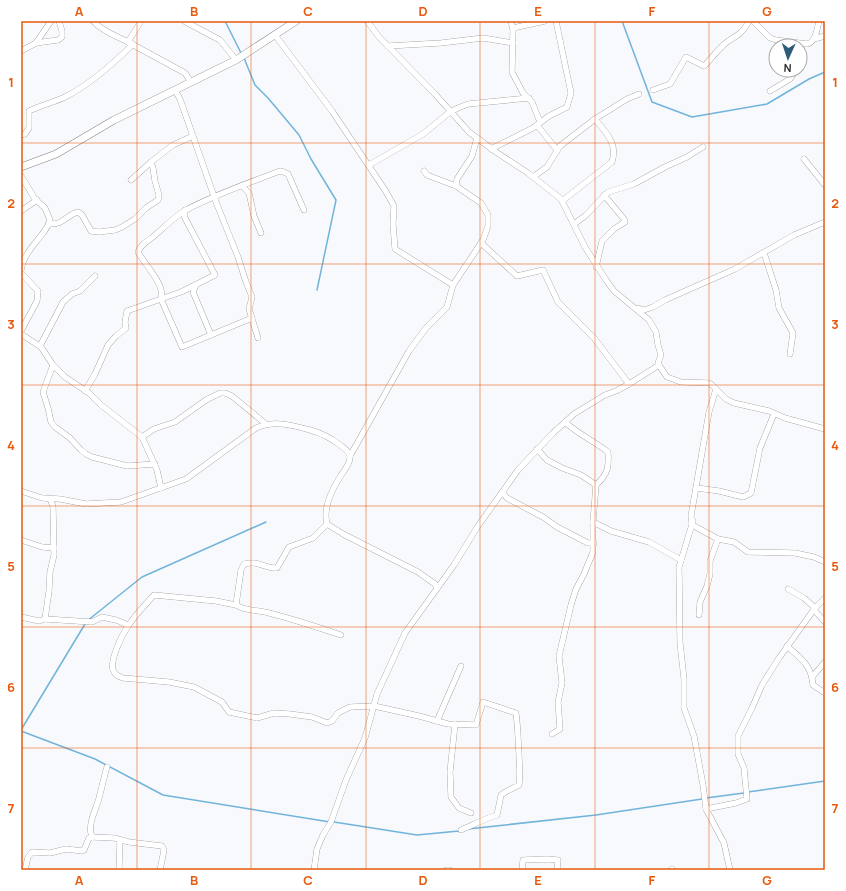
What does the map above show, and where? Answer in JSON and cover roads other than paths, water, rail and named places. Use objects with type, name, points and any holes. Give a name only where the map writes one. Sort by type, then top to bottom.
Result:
[{"type":"street","points":[[36,43],[51,21]]},
{"type":"street","points":[[21,51],[36,43],[58,40],[62,37],[59,21]]},
{"type":"street","points":[[94,21],[97,26],[185,73],[191,82]]},
{"type":"street","points":[[21,135],[25,134],[28,128],[29,111],[66,96],[81,88],[112,64],[130,43],[140,21]]},
{"type":"street","points":[[184,21],[220,40],[238,59]]},
{"type":"street","points":[[21,168],[56,154],[114,120],[238,59],[296,21]]},
{"type":"street","points":[[367,21],[388,46],[450,112],[477,138],[533,177],[562,201],[596,267],[614,291],[649,320],[656,332],[658,345],[662,355],[658,363],[667,377],[681,382],[709,383],[734,403],[825,429]]},
{"type":"street","points":[[511,21],[513,28],[512,72],[523,93],[532,102],[539,123],[557,150]]},
{"type":"street","points":[[513,28],[545,21]]},
{"type":"street","points":[[491,149],[533,128],[549,116],[567,106],[571,93],[556,21]]},
{"type":"street","points":[[808,44],[814,39],[819,21]]},
{"type":"street","points":[[653,90],[670,84],[686,57],[704,66],[726,43],[736,38],[745,29],[749,22],[770,38]]},
{"type":"street","points":[[275,35],[332,111],[369,165],[394,206],[393,224],[395,250],[453,285]]},
{"type":"street","points":[[814,39],[825,36]]},
{"type":"street","points":[[388,46],[441,43],[483,38],[513,43]]},
{"type":"street","points":[[770,92],[791,78]]},
{"type":"street","points":[[175,90],[252,297],[249,309],[258,338]]},
{"type":"street","points":[[533,177],[546,167],[557,150],[595,119],[622,102],[639,94]]},
{"type":"street","points":[[369,165],[423,134],[450,112],[468,104],[529,98]]},
{"type":"street","points":[[562,201],[612,162],[614,154],[612,143],[609,136],[595,119]]},
{"type":"street","points":[[131,180],[173,145],[193,136]]},
{"type":"street","points":[[456,186],[457,179],[472,156],[477,138]]},
{"type":"street","points":[[574,224],[604,195],[612,190],[634,184],[687,157],[703,147]]},
{"type":"street","points":[[804,160],[825,185]]},
{"type":"street","points":[[49,224],[57,224],[67,220],[74,213],[78,212],[91,231],[99,232],[119,228],[136,219],[146,208],[158,200],[160,195],[151,162]]},
{"type":"street","points":[[252,318],[182,347],[161,299],[162,291],[139,255],[138,250],[185,210],[214,196],[280,171],[288,174],[304,210]]},
{"type":"street","points":[[236,605],[241,570],[244,564],[251,562],[271,568],[277,568],[289,547],[314,538],[327,524],[326,515],[330,497],[338,479],[348,465],[350,456],[409,351],[426,328],[447,307],[453,285],[481,243],[488,226],[488,215],[481,203],[456,186],[427,175],[424,171]]},
{"type":"street","points":[[21,176],[37,200],[45,208],[50,220],[49,224],[30,250],[23,263],[21,272],[38,291],[37,300],[21,331]]},
{"type":"street","points":[[242,186],[248,193],[254,216],[261,233]]},
{"type":"street","points":[[596,267],[602,241],[614,229],[625,222],[604,195]]},
{"type":"street","points":[[21,211],[37,200]]},
{"type":"street","points":[[85,391],[95,374],[108,345],[126,328],[125,322],[127,311],[181,292],[215,275],[185,218],[185,210]]},
{"type":"street","points":[[634,307],[644,310],[653,307],[665,300],[735,269],[794,235],[825,222]]},
{"type":"street","points":[[481,243],[517,276],[543,270],[558,302],[594,338],[629,384]]},
{"type":"street","points":[[764,253],[776,290],[779,308],[793,333],[790,354]]},
{"type":"street","points":[[40,346],[63,302],[72,294],[80,291],[95,276]]},
{"type":"street","points":[[196,285],[193,292],[211,335]]},
{"type":"street","points":[[21,334],[40,346],[65,377],[89,393],[106,409],[142,437],[155,464],[161,488]]},
{"type":"street","points":[[54,365],[43,392],[48,408],[49,418],[55,427],[70,438],[80,450],[92,457],[127,466],[155,464]]},
{"type":"street","points":[[314,870],[317,849],[331,821],[346,780],[365,738],[377,694],[406,633],[436,587],[442,582],[454,565],[478,526],[518,470],[537,449],[574,414],[605,395],[629,384],[659,365]]},
{"type":"street","points":[[716,389],[709,412],[691,516],[693,521],[692,524],[718,540],[734,542],[748,552],[795,553],[814,557],[825,562]]},
{"type":"street","points":[[142,437],[154,429],[175,422],[206,400],[220,393],[225,393],[232,396],[266,424]]},
{"type":"street","points":[[696,488],[719,491],[743,497],[751,493],[760,448],[774,414]]},
{"type":"street","points":[[552,734],[560,729],[558,702],[562,683],[559,656],[566,622],[576,589],[591,558],[594,544],[593,522],[596,485],[605,477],[609,464],[608,452],[594,441],[575,431],[565,422]]},
{"type":"street","points":[[21,491],[42,498],[60,499],[86,504],[121,502],[186,479],[256,428],[266,424],[281,423],[321,433],[336,441],[348,451],[350,456]]},
{"type":"street","points":[[537,449],[547,460],[562,468],[581,475],[596,485]]},
{"type":"street","points":[[502,492],[507,498],[550,521],[557,528],[588,543],[594,544]]},
{"type":"street","points":[[45,618],[50,572],[54,555],[52,506],[50,499]]},
{"type":"street","points":[[693,521],[679,567],[678,584],[680,643],[684,679],[684,708],[694,736],[706,809],[724,843],[730,870]]},
{"type":"street","points":[[593,522],[611,531],[649,542],[681,560]]},
{"type":"street","points":[[327,524],[343,534],[418,572],[436,587]]},
{"type":"street","points":[[21,540],[42,547],[54,548]]},
{"type":"street","points":[[699,615],[700,602],[707,586],[710,574],[710,561],[718,540]]},
{"type":"street","points":[[788,589],[804,598],[825,622]]},
{"type":"street","points":[[340,635],[289,618],[241,608],[236,605],[216,601],[154,595],[128,625],[120,641],[115,656],[113,669],[116,675],[122,678],[169,682],[194,687],[222,702],[230,712],[257,718],[274,713],[290,714],[312,717],[327,723],[332,722],[338,713],[350,707],[374,706],[448,724],[476,724],[482,702],[516,713],[519,733],[521,771],[519,785],[501,795],[497,815],[461,830]]},
{"type":"street","points":[[706,809],[736,803],[747,799],[744,768],[738,754],[738,736],[762,685],[787,646],[825,598]]},
{"type":"street","points":[[21,617],[39,621],[45,618],[92,622],[102,617],[116,620],[128,625]]},
{"type":"street","points":[[787,646],[808,666],[813,685],[825,693]]},
{"type":"street","points":[[812,677],[825,662]]},
{"type":"street","points":[[436,721],[461,666]]},
{"type":"street","points":[[454,724],[450,772],[451,797],[459,808],[470,813]]},
{"type":"street","points":[[25,870],[28,857],[32,852],[50,853],[66,848],[82,851],[84,850],[92,837],[91,825],[100,796],[100,788],[106,767]]},
{"type":"street","points":[[92,837],[114,838],[163,848],[160,870]]},
{"type":"street","points":[[119,870],[120,840]]},
{"type":"street","points":[[522,870],[523,860],[547,859],[558,860],[557,870]]},
{"type":"waterway","points":[[225,21],[241,53]]},
{"type":"waterway","points":[[622,21],[652,102],[692,117],[767,104],[809,79],[825,72]]},
{"type":"waterway","points":[[244,58],[255,85],[299,135],[311,159],[336,200],[317,290]]},
{"type":"waterway","points":[[87,621],[142,577],[266,522]]},
{"type":"waterway","points":[[21,730],[85,624]]},
{"type":"waterway","points":[[21,731],[95,759],[163,795],[330,822]]},
{"type":"waterway","points":[[748,792],[825,781]]},
{"type":"waterway","points":[[706,798],[744,793]]},
{"type":"waterway","points":[[468,829],[596,815],[702,799]]},
{"type":"waterway","points":[[334,822],[417,835],[459,831]]}]
